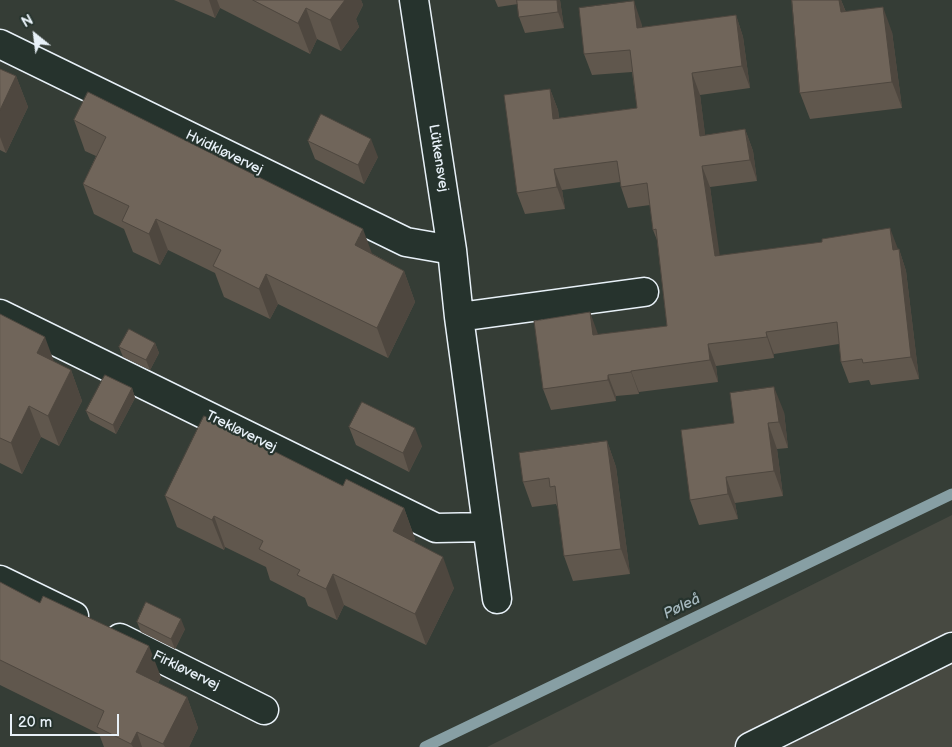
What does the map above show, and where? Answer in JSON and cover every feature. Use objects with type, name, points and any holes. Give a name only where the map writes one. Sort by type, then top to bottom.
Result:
[{"type":"street","name":"Lütkensvej","points":[[414,0],[452,250],[486,528],[497,599]]},
{"type":"street","name":"Hvidkløvervej","points":[[0,44],[406,242],[452,250]]},
{"type":"street","points":[[459,317],[644,292]]},
{"type":"street","name":"Trekløvervej","points":[[0,314],[436,528],[486,528]]},
{"type":"street","name":"Firkløvervej","points":[[0,580],[264,710]]},
{"type":"street","points":[[750,747],[952,647]]},
{"type":"shaded area","points":[[952,515],[952,747],[487,747]]},
{"type":"building","points":[[253,0],[345,0],[330,20],[306,8],[298,23]]},
{"type":"building","points":[[517,0],[557,0],[558,12],[519,17]]},
{"type":"building","points":[[792,0],[839,0],[841,12],[883,7],[892,82],[800,93]]},
{"type":"building","points":[[634,1],[637,28],[736,15],[742,66],[692,73],[700,136],[745,129],[750,160],[702,166],[715,256],[822,242],[822,239],[890,228],[893,250],[899,249],[911,357],[863,363],[862,359],[841,362],[837,322],[766,332],[767,337],[708,344],[710,360],[631,371],[608,375],[608,380],[543,389],[534,321],[590,312],[593,335],[667,326],[656,229],[653,230],[647,183],[621,187],[617,161],[554,169],[557,187],[517,193],[504,95],[550,89],[553,119],[637,108],[630,50],[584,54],[579,8]]},
{"type":"building","points":[[0,69],[16,76],[0,110]]},
{"type":"building","points":[[88,92],[363,229],[355,245],[404,271],[377,328],[266,274],[259,289],[213,266],[221,250],[156,219],[149,234],[122,221],[129,206],[83,184],[106,137],[74,120]]},
{"type":"building","points":[[321,114],[371,139],[358,165],[308,141]]},
{"type":"building","points":[[0,314],[45,337],[37,353],[71,370],[48,416],[29,406],[11,443],[0,438]]},
{"type":"building","points":[[129,329],[155,343],[146,360],[119,347]]},
{"type":"building","points":[[105,375],[132,388],[113,425],[86,411]]},
{"type":"building","points":[[774,387],[779,422],[768,423],[774,471],[726,477],[728,494],[690,500],[681,430],[734,423],[730,393]]},
{"type":"building","points":[[362,402],[415,428],[403,453],[349,427]]},
{"type":"building","points":[[204,416],[343,486],[346,479],[404,508],[393,531],[443,557],[415,614],[333,574],[326,589],[297,575],[300,570],[259,549],[263,541],[214,516],[212,520],[165,496]]},
{"type":"building","points":[[607,441],[621,549],[564,556],[555,486],[550,487],[549,478],[523,482],[519,453]]},
{"type":"building","points":[[0,582],[40,603],[43,596],[149,646],[136,672],[187,697],[163,744],[137,732],[131,744],[97,727],[104,711],[0,660]]},
{"type":"building","points":[[146,602],[181,619],[171,639],[137,622]]},
{"type":"waterway","name":"Pøleå","points":[[425,747],[952,494]]}]
